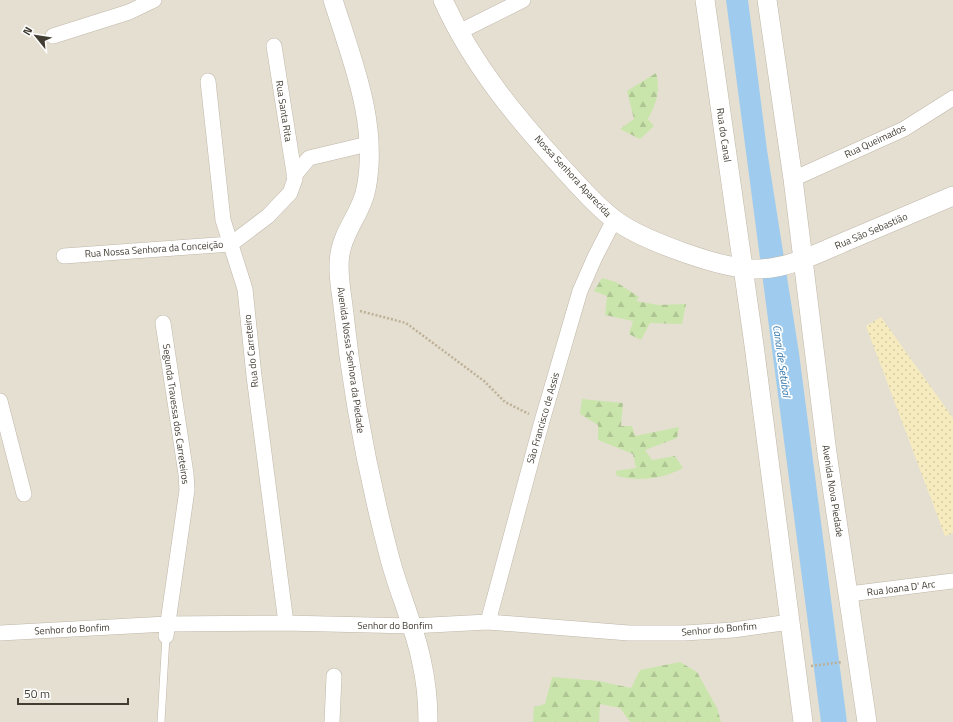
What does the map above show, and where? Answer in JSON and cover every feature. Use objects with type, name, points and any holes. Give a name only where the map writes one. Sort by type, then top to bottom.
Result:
[{"type":"street","points":[[52,36],[129,12],[154,0]]},
{"type":"street","name":"Avenida Nossa Senhora da Piedade","points":[[333,0],[364,98],[369,168],[366,189],[360,211],[345,238],[340,254],[342,306],[358,423],[391,561],[421,658],[428,700],[428,722]]},
{"type":"street","name":"Nossa Senhora Aparecida","points":[[443,0],[473,57],[498,91],[543,147],[596,204],[614,220],[633,232],[702,258],[751,269],[796,261]]},
{"type":"street","points":[[459,32],[523,0]]},
{"type":"street","name":"Rua do Canal","points":[[706,0],[751,269]]},
{"type":"street","points":[[767,0],[793,179],[796,261]]},
{"type":"street","name":"Rua Santa Rita","points":[[274,46],[294,176]]},
{"type":"street","name":"Rua do Carreteiro","points":[[208,81],[222,214],[245,289],[254,376],[286,623]]},
{"type":"street","name":"Rua Queimados","points":[[793,179],[904,128],[953,98]]},
{"type":"street","name":"Rua Nossa Senhora da Conceição","points":[[64,256],[231,244],[268,216],[287,197],[294,184],[294,176],[309,158],[368,144]]},
{"type":"street","name":"Rua São Sebastião","points":[[796,261],[953,196]]},
{"type":"street","name":"São Francisco de Assis","points":[[488,622],[542,421],[580,292],[595,256],[614,220]]},
{"type":"street","name":"Avenida Nova Piedade","points":[[796,261],[849,594],[867,722]]},
{"type":"street","points":[[751,269],[790,622],[803,722]]},
{"type":"street","name":"Segunda Travessa dos Carreteiros","points":[[163,323],[186,474],[186,490],[167,630]]},
{"type":"street","points":[[0,401],[24,494]]},
{"type":"street","name":"Rua Joana D' Arc","points":[[849,594],[953,581]]},
{"type":"street","name":"Senhor do Bonfim","points":[[0,633],[167,630],[286,623],[411,626],[488,622],[629,633],[684,633],[733,630],[790,622]]},
{"type":"street","points":[[332,722],[334,676]]},
{"type":"lane","points":[[161,722],[167,630]]},
{"type":"path","points":[[342,306],[406,323],[484,381],[505,402],[542,421]]},
{"type":"path","points":[[813,666],[842,662]]},
{"type":"shaded area","points":[[0,0],[953,0],[953,722],[0,722]]},
{"type":"green space","points":[[656,73],[658,85],[657,97],[648,119],[654,126],[640,139],[620,129],[634,119],[627,91]]},
{"type":"green space","points":[[602,278],[616,282],[639,297],[636,301],[658,305],[686,304],[682,324],[650,323],[641,340],[629,334],[633,321],[605,315],[607,296],[594,291]]},
{"type":"green space","points":[[582,399],[623,403],[621,426],[632,426],[635,436],[679,427],[677,438],[645,450],[652,460],[675,456],[683,468],[659,477],[633,479],[617,476],[615,471],[636,468],[633,454],[598,440],[598,425],[580,414]]},
{"type":"green space","points":[[680,662],[697,672],[717,708],[721,722],[630,722],[620,708],[600,704],[599,722],[533,722],[534,707],[545,704],[552,677],[599,681],[631,688],[640,670]]},
{"type":"sand","points":[[881,317],[953,418],[953,533],[945,536],[866,326]]},
{"type":"water","name":"Canal de Setúbal","points":[[726,0],[748,0],[767,150],[799,353],[847,722],[821,722]]}]
